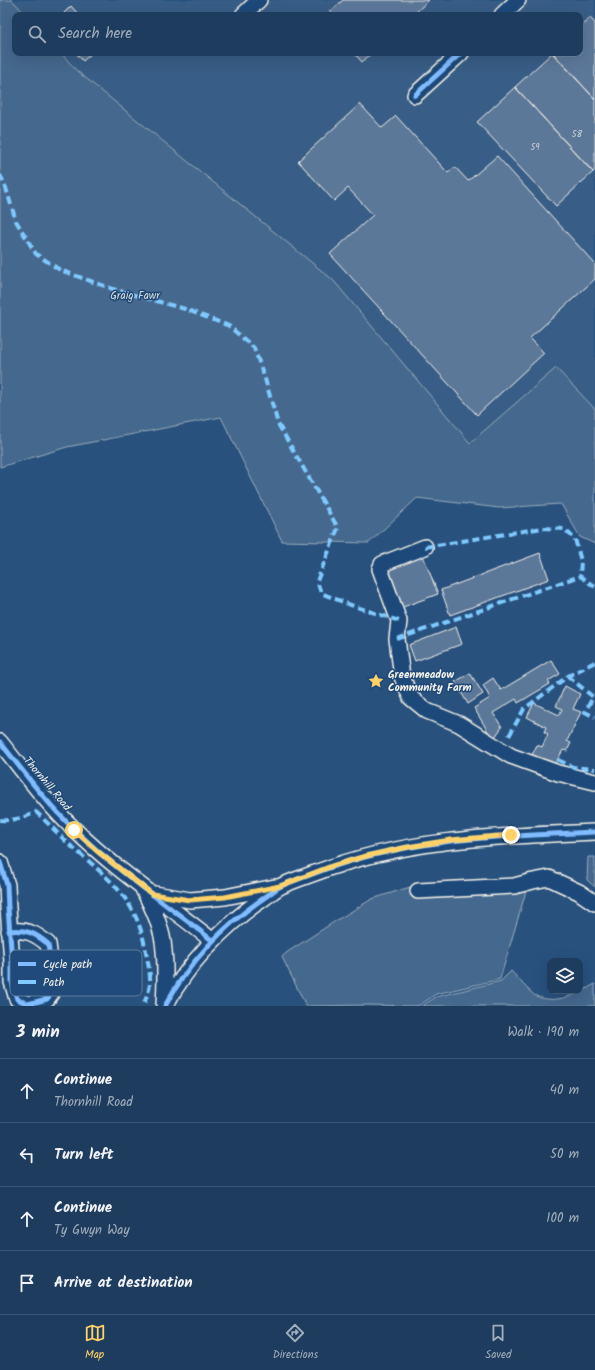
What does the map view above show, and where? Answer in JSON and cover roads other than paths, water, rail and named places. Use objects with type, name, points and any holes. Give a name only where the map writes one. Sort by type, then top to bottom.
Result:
[{"type":"street","points":[[246,12],[259,0]]},
{"type":"street","points":[[505,12],[518,0]]},
{"type":"street","points":[[415,95],[458,56]]},
{"type":"street","points":[[425,547],[382,564],[380,569],[399,621],[397,639],[402,677],[411,698],[427,711],[459,724],[511,756],[558,773],[595,782]]},
{"type":"street","name":"Thornhill Road","points":[[0,742],[47,802],[97,851],[213,940]]},
{"type":"street","points":[[146,889],[190,900],[225,897],[280,886],[332,866],[366,856],[408,847],[451,840],[511,835],[595,832]]},
{"type":"street","points":[[0,862],[7,884],[11,950]]},
{"type":"street","points":[[418,891],[514,886],[549,878],[579,892],[595,903]]},
{"type":"street","points":[[164,1006],[173,990],[213,940],[244,911],[280,886]]},
{"type":"street","points":[[146,889],[159,926],[164,950],[164,1006]]},
{"type":"street","points":[[9,931],[21,929],[40,937],[48,944],[49,950]]},
{"type":"street","points":[[16,996],[17,999],[28,1004],[47,999],[49,996]]},
{"type":"place","name":"Greenmeadow Community Farm","points":[[376,681]]},
{"type":"park label","name":"Graig Fawr","points":[[135,296]]}]
